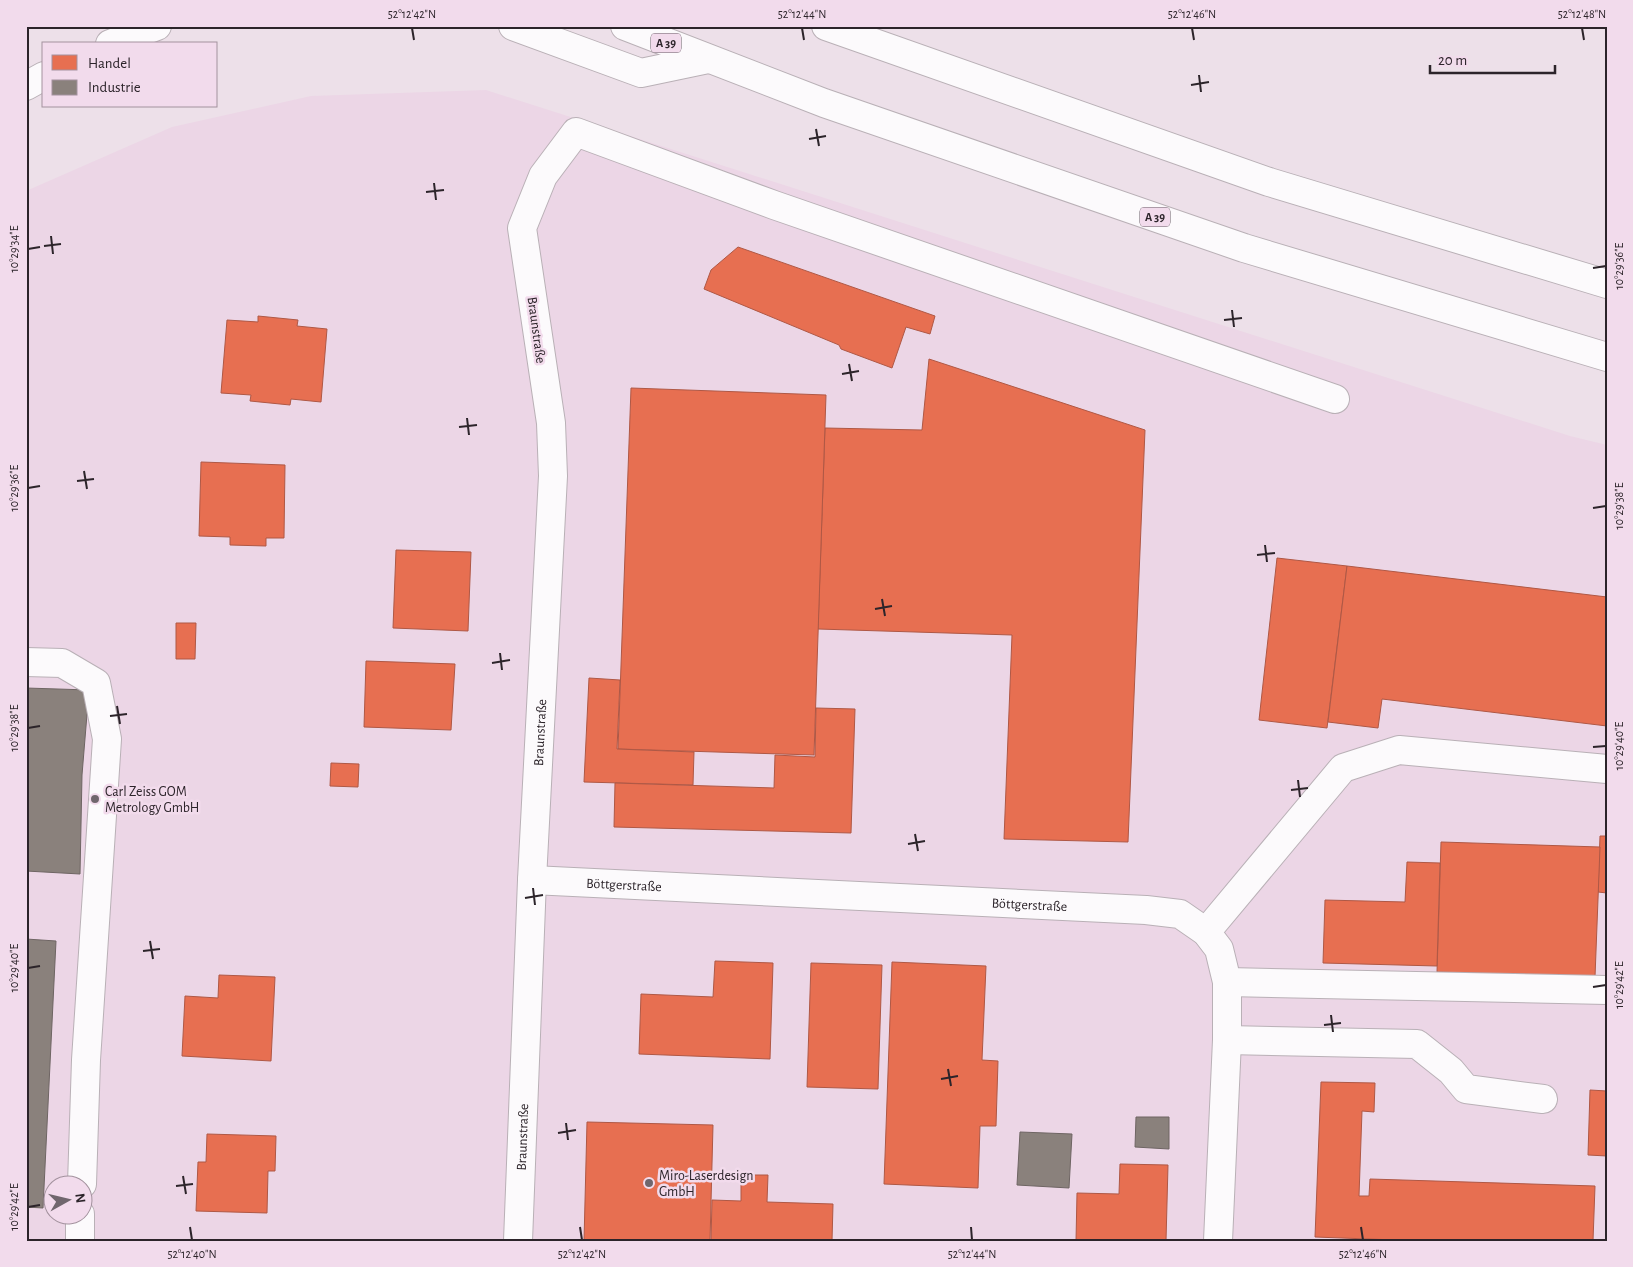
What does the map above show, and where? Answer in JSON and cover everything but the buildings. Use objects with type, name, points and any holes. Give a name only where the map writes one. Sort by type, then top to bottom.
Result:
[{"type":"main road","points":[[115,42],[157,26]]},
{"type":"main road","points":[[513,26],[641,73],[708,59]]},
{"type":"main road","name":"A 39","points":[[625,26],[824,103],[1244,248],[1607,357]]},
{"type":"main road","points":[[826,26],[1269,182],[1607,284]]},
{"type":"main road","points":[[26,86],[42,77]]},
{"type":"main road","name":"Braunstraße","points":[[518,1241],[532,880],[553,476],[551,423],[522,228],[542,176],[576,132],[774,205],[1335,399]]},
{"type":"main road","points":[[26,662],[62,663],[96,683],[107,739],[86,1060],[82,1174]]},
{"type":"main road","points":[[1206,932],[1343,768],[1399,750],[1607,769]]},
{"type":"main road","name":"Böttgerstraße","points":[[532,880],[1146,910],[1180,914],[1206,932],[1219,949],[1227,982],[1227,1040],[1218,1241]]},
{"type":"main road","points":[[1227,982],[1607,990]]},
{"type":"main road","points":[[1227,1040],[1417,1044],[1451,1071],[1466,1089],[1543,1099]]},
{"type":"main road","points":[[80,1224],[80,1241]]},
{"type":"shaded area","points":[[486,90],[1570,436],[1607,445],[1607,1241],[26,1241],[26,191],[172,127],[311,96]]},
{"type":"place","name":"Carl Zeiss GOM Metrology GmbH","points":[[95,799]]},
{"type":"place","name":"Miro-Laserdesign GmbH","points":[[649,1183]]}]
